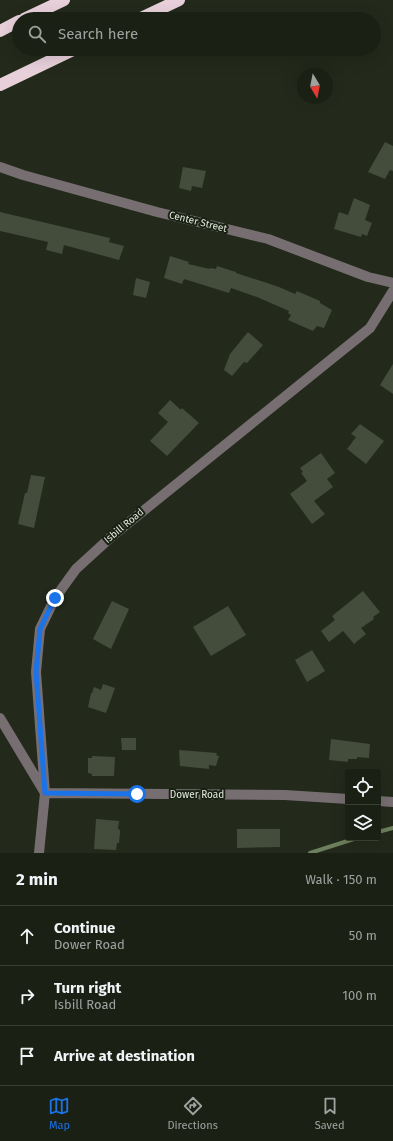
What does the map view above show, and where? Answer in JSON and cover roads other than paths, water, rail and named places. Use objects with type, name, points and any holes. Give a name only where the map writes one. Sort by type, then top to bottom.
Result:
[{"type":"highway","points":[[39,12],[64,0]]},
{"type":"highway","points":[[154,12],[179,0]]},
{"type":"highway","points":[[0,30],[12,25]]},
{"type":"highway","points":[[0,85],[60,56]]},
{"type":"street","name":"Center Street","points":[[0,167],[22,175],[157,212],[268,240],[368,277],[393,283]]},
{"type":"street","name":"Isbill Road","points":[[39,853],[45,793],[36,672],[40,629],[55,598],[76,569],[111,537],[370,328],[393,291]]},
{"type":"street","points":[[0,718],[45,793]]},
{"type":"street","name":"Dower Road","points":[[45,793],[285,795],[345,799]]},
{"type":"street","points":[[381,801],[393,802]]},
{"type":"waterway","points":[[381,831],[393,828]]},
{"type":"waterway","points":[[310,853],[348,841]]}]
